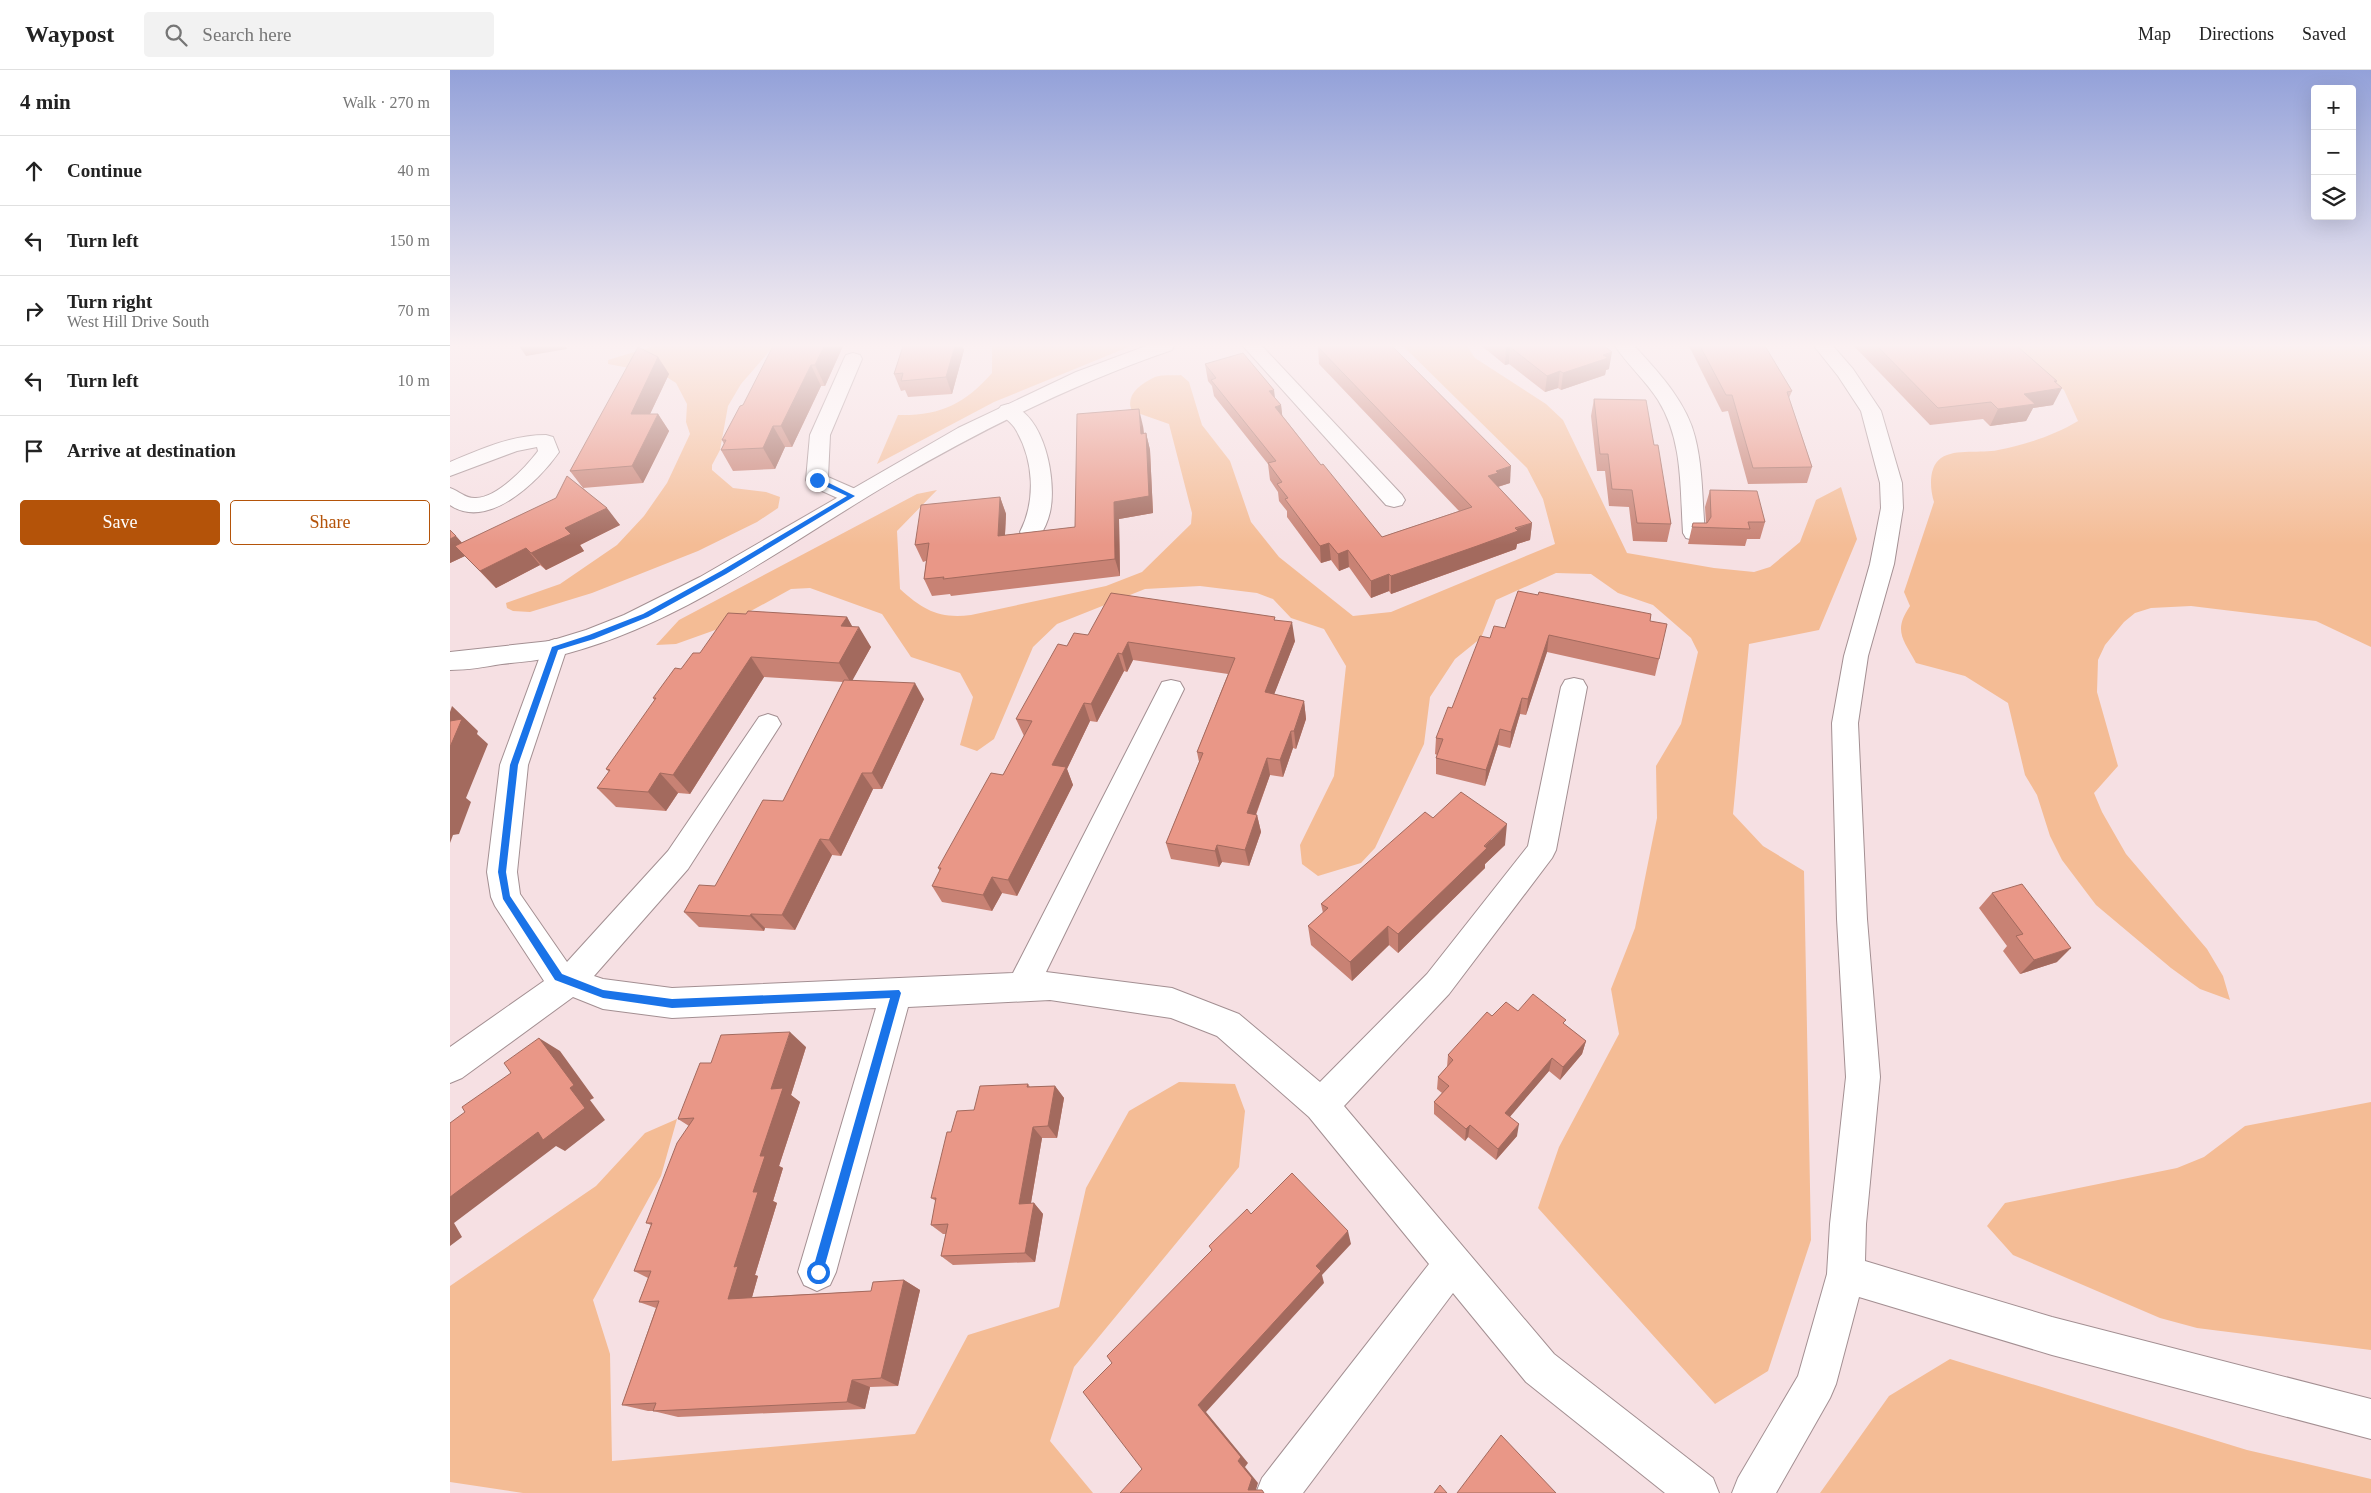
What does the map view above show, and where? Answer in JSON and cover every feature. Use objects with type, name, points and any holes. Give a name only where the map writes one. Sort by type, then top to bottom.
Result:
[{"type":"street","points":[[830,412],[820,436],[817,480],[852,496]]},
{"type":"street","points":[[450,661],[555,648],[591,637],[645,615],[724,572],[852,496],[1004,412]]},
{"type":"street","points":[[1012,412],[1017,415],[1033,438],[1041,484],[1039,514],[1031,532]]},
{"type":"street","points":[[1313,412],[1394,500]]},
{"type":"street","points":[[1675,412],[1685,437],[1694,533]]},
{"type":"street","points":[[1753,1493],[1816,1384],[1846,1274],[1863,1077],[1852,919],[1845,723],[1856,656],[1882,564],[1892,508],[1891,483],[1871,412]]},
{"type":"street","points":[[450,470],[498,450],[537,440],[546,441],[549,452],[532,474],[511,490],[493,499],[471,505],[457,502],[450,495]]},
{"type":"street","points":[[555,648],[514,765],[502,872],[506,897],[559,977],[603,994],[672,1004],[1050,986],[1172,1003],[1228,1025],[1321,1105],[1540,1368],[1698,1493]]},
{"type":"street","points":[[1321,1105],[1438,984],[1542,850],[1574,687]]},
{"type":"street","points":[[1022,987],[1172,689]]},
{"type":"street","points":[[450,1067],[570,981],[678,860],[768,724]]},
{"type":"street","points":[[818,1272],[896,993]]},
{"type":"street","points":[[1277,1493],[1453,1263]]},
{"type":"street","points":[[1846,1274],[2052,1336],[2371,1419]]},
{"type":"shaded area","points":[[687,412],[727,412],[720,450],[712,465],[712,470],[733,488],[766,492],[780,497],[778,508],[757,522],[698,551],[592,593],[530,612],[513,611],[507,608],[506,603],[560,584],[617,545],[644,516],[667,483],[690,434],[686,422]]},
{"type":"shaded area","points":[[974,412],[877,464],[898,415]]},
{"type":"shaded area","points":[[1136,412],[1198,412],[1202,425],[1230,461],[1251,522],[1279,557],[1353,616],[1391,612],[1555,544],[1543,499],[1527,468],[1470,412],[1555,412],[1563,420],[1627,553],[1714,568],[1754,572],[1770,567],[1800,542],[1816,500],[1841,487],[1857,539],[1819,630],[1749,644],[1733,814],[1763,846],[1804,871],[1811,1240],[1768,1371],[1715,1404],[1538,1208],[1559,1147],[1619,1034],[1611,989],[1635,928],[1657,818],[1656,766],[1681,724],[1698,652],[1691,638],[1653,605],[1618,593],[1591,574],[1556,573],[1496,600],[1481,638],[1455,659],[1430,697],[1424,744],[1375,848],[1361,863],[1318,876],[1302,864],[1300,845],[1334,776],[1346,666],[1324,629],[1291,618],[1273,599],[1257,593],[1200,586],[1145,589],[1057,624],[1033,647],[994,739],[977,751],[960,745],[973,697],[960,673],[911,657],[882,614],[810,588],[791,589],[718,629],[676,644],[656,645],[679,620],[917,494],[937,490],[897,531],[900,589],[924,608],[950,616],[971,615],[1106,586],[1142,572],[1191,524],[1192,513],[1169,424]]},
{"type":"shaded area","points":[[2074,412],[2371,412],[2371,647],[2316,621],[2191,606],[2151,608],[2135,613],[2124,622],[2105,645],[2098,660],[2097,692],[2118,766],[2094,793],[2102,812],[2126,854],[2207,949],[2223,976],[2230,1000],[2200,989],[2171,968],[2096,905],[2062,860],[2050,836],[2037,795],[2025,775],[2008,703],[1965,676],[1916,663],[1902,635],[1902,622],[1910,606],[1904,592],[1934,502],[1931,479],[1937,462],[1941,458],[1954,453],[1991,451],[2029,442],[2060,431],[2078,421]]},
{"type":"shaded area","points":[[1179,1082],[1235,1084],[1245,1111],[1239,1167],[1074,1367],[1050,1441],[1093,1493],[523,1493],[450,1482],[450,1286],[596,1186],[645,1133],[677,1119],[661,1176],[593,1300],[610,1354],[612,1461],[915,1434],[968,1335],[1059,1307],[1086,1188],[1129,1111]]},
{"type":"shaded area","points":[[2371,1102],[2371,1350],[2197,1328],[2160,1318],[2013,1255],[1987,1226],[2005,1203],[2177,1168],[2204,1157],[2245,1126]]},
{"type":"shaded area","points":[[1950,1359],[2247,1450],[2371,1479],[2371,1493],[1820,1493],[1889,1396]]},
{"type":"building","points":[[602,412],[658,414],[632,466],[570,471]]},
{"type":"building","points":[[737,412],[788,412],[781,426],[773,426],[763,448],[721,450],[726,440],[722,440]]},
{"type":"building","points":[[1139,412],[1141,434],[1146,433],[1149,496],[1114,502],[1115,559],[943,579],[944,577],[924,579],[929,543],[915,545],[921,505],[1000,497],[998,536],[1075,527],[1077,414]]},
{"type":"building","points":[[1237,412],[1279,412],[1382,537],[1472,507],[1381,412],[1458,412],[1511,466],[1488,476],[1532,523],[1515,528],[1518,531],[1477,546],[1391,576],[1389,574],[1371,581],[1348,550],[1338,554],[1329,543],[1320,546],[1285,499],[1288,498],[1277,484],[1282,482],[1268,463],[1276,461]]},
{"type":"building","points":[[1595,412],[1648,412],[1654,445],[1658,445],[1671,524],[1637,523],[1632,490],[1612,489],[1608,454],[1600,454]]},
{"type":"building","points":[[1737,412],[1794,412],[1812,467],[1753,468]]},
{"type":"building","points":[[567,476],[607,508],[565,528],[571,534],[531,553],[526,548],[480,571],[455,546],[556,498]]},
{"type":"building","points":[[1710,490],[1757,491],[1765,522],[1748,522],[1750,529],[1692,527],[1693,523],[1707,523],[1711,517]]},
{"type":"building","points":[[450,530],[456,536],[450,539]]},
{"type":"building","points":[[1518,591],[1538,595],[1539,592],[1651,614],[1650,621],[1667,624],[1659,659],[1549,635],[1528,699],[1522,698],[1511,732],[1500,729],[1486,770],[1436,758],[1443,739],[1436,738],[1448,707],[1452,708],[1480,636],[1490,638],[1494,626],[1505,628]]},
{"type":"building","points":[[1111,593],[1275,617],[1274,620],[1292,622],[1265,692],[1304,701],[1294,731],[1291,731],[1280,760],[1267,758],[1247,813],[1257,815],[1245,850],[1217,845],[1215,851],[1166,843],[1203,753],[1197,752],[1235,658],[1128,642],[1122,654],[1118,653],[1091,704],[1084,703],[1052,765],[1066,767],[1008,880],[992,877],[983,895],[932,886],[941,868],[938,868],[991,773],[1003,775],[1032,721],[1016,719],[1058,644],[1067,646],[1074,633],[1088,635]]},
{"type":"building","points":[[748,611],[847,617],[841,626],[859,627],[839,663],[751,657],[673,775],[660,773],[648,792],[597,788],[610,770],[606,769],[675,668],[681,669],[693,653],[700,653],[728,613],[746,614]]},
{"type":"building","points":[[844,680],[915,683],[872,773],[862,773],[829,840],[820,839],[782,915],[751,914],[750,916],[684,912],[699,885],[715,886],[763,800],[783,801]]},
{"type":"building","points":[[462,719],[450,747],[450,721]]},
{"type":"building","points":[[1461,792],[1507,824],[1484,846],[1487,848],[1398,934],[1388,926],[1350,962],[1308,926],[1328,908],[1321,904],[1425,812],[1433,818]]},
{"type":"building","points":[[2022,884],[2071,948],[2034,960],[2016,936],[2023,934],[1992,893]]},
{"type":"building","points":[[1533,994],[1566,1020],[1563,1023],[1586,1041],[1563,1067],[1552,1058],[1505,1113],[1519,1124],[1498,1149],[1470,1125],[1466,1129],[1434,1102],[1449,1086],[1438,1077],[1453,1060],[1448,1055],[1487,1012],[1492,1016],[1506,1002],[1518,1011]]},
{"type":"building","points":[[790,1032],[771,1089],[783,1088],[760,1156],[765,1156],[753,1192],[758,1192],[734,1267],[738,1266],[728,1299],[871,1291],[873,1282],[904,1280],[881,1378],[852,1380],[847,1402],[653,1411],[656,1403],[622,1405],[659,1301],[639,1302],[651,1271],[634,1271],[652,1223],[646,1223],[677,1143],[694,1118],[678,1119],[700,1063],[711,1063],[721,1035]]},
{"type":"building","points":[[539,1038],[574,1085],[570,1088],[585,1108],[543,1140],[538,1132],[450,1197],[450,1123],[465,1112],[462,1107],[511,1073],[504,1063]]},
{"type":"building","points":[[1028,1084],[1027,1087],[1055,1086],[1048,1126],[1033,1127],[1019,1204],[1034,1203],[1025,1253],[941,1256],[948,1224],[931,1225],[936,1198],[931,1198],[947,1132],[951,1132],[957,1111],[974,1110],[980,1086]]},
{"type":"building","points":[[1292,1173],[1348,1231],[1316,1266],[1321,1271],[1198,1405],[1241,1457],[1238,1461],[1252,1478],[1248,1490],[1262,1490],[1264,1493],[1120,1493],[1142,1469],[1083,1392],[1112,1363],[1107,1356],[1212,1250],[1209,1246],[1247,1209],[1251,1214]]},
{"type":"building","points":[[1501,1435],[1556,1493],[1457,1493]]},
{"type":"building","points":[[1440,1485],[1447,1493],[1434,1493]]},
{"type":"route","points":[[817,480],[852,496],[724,572],[645,615],[591,637],[555,648],[514,765],[502,872],[506,897],[559,977],[603,994],[672,1004],[896,993],[818,1272]]}]
